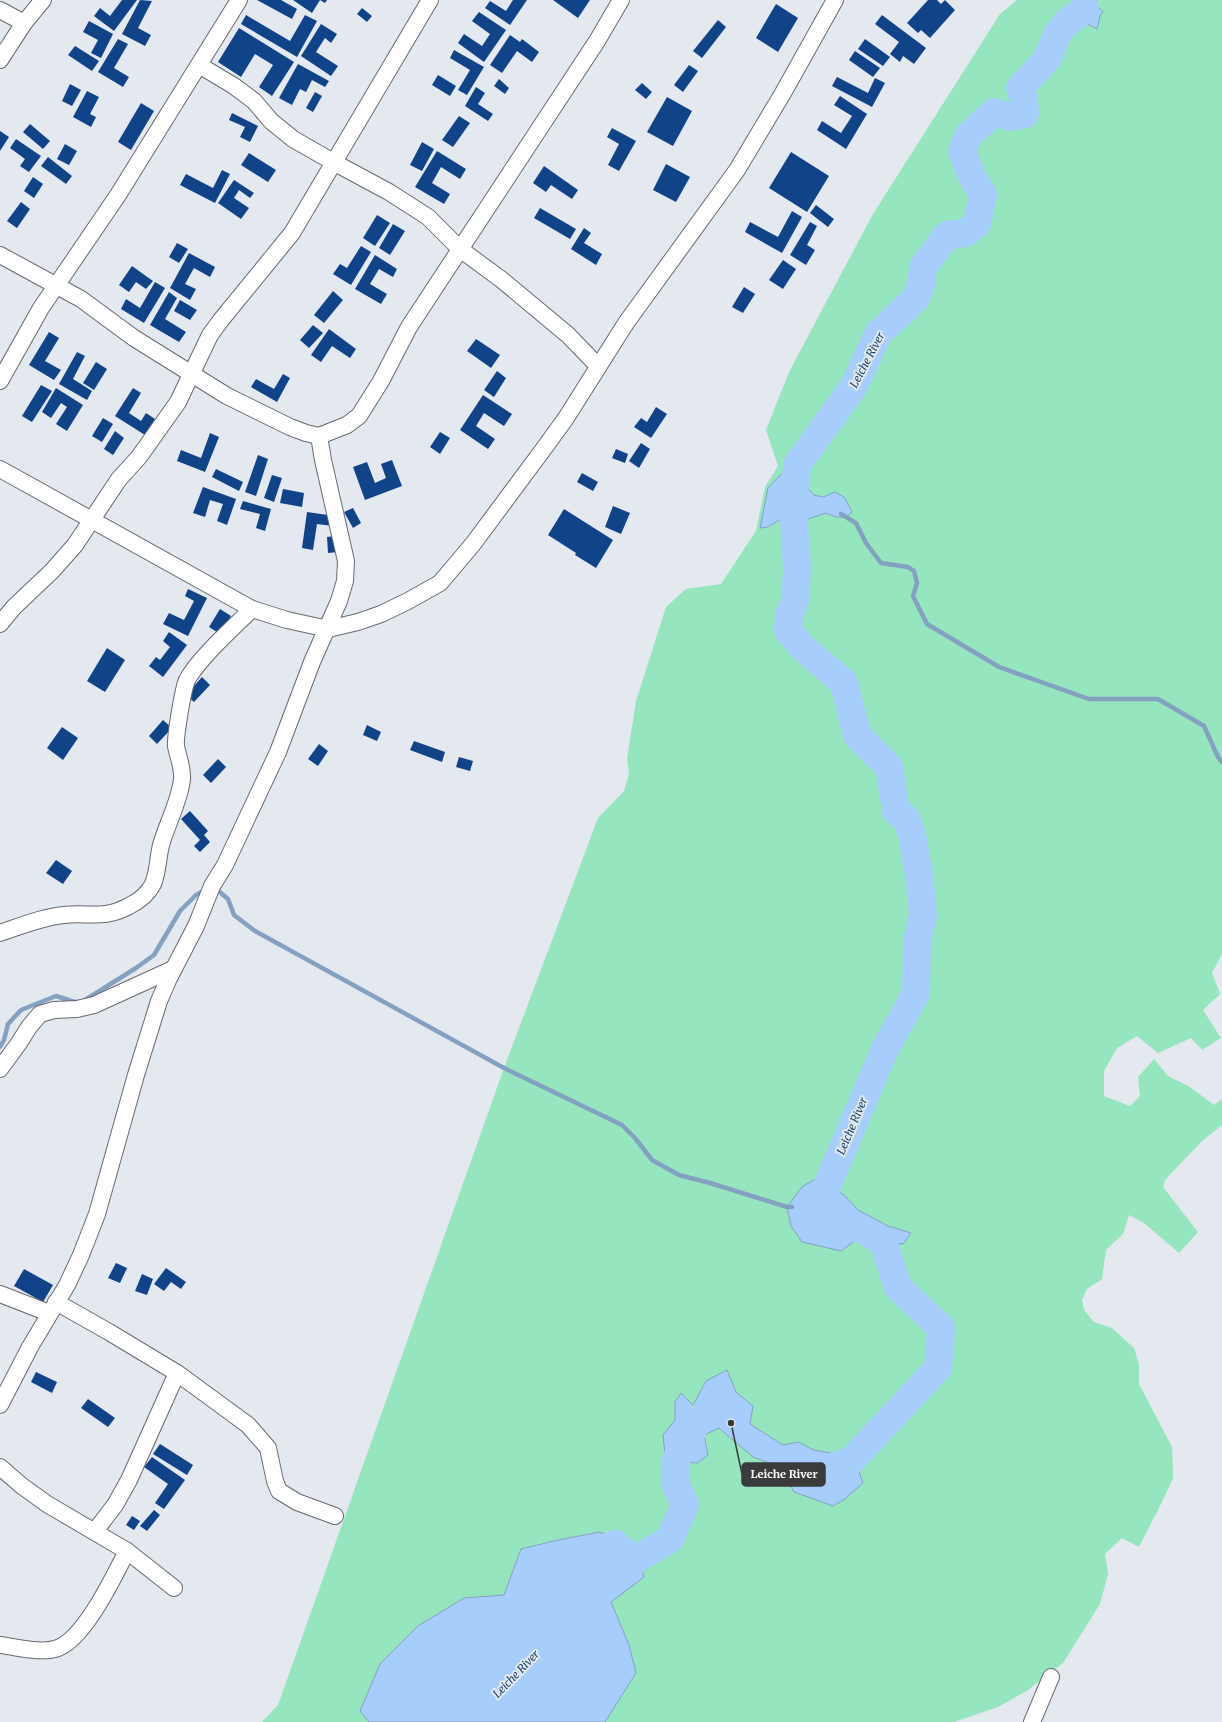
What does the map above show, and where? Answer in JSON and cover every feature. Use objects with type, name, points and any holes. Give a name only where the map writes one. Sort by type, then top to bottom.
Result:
[{"type":"street","points":[[0,60],[24,23],[43,0]]},
{"type":"street","points":[[0,381],[56,284],[118,195],[239,0]]},
{"type":"street","points":[[0,624],[14,607],[64,557],[92,520],[119,479],[139,457],[178,402],[210,335],[220,320],[292,233],[430,0]]},
{"type":"street","points":[[0,255],[56,284],[81,299],[134,338],[227,396],[263,414],[306,434],[319,436],[347,425],[359,416],[410,327],[597,42],[621,0]]},
{"type":"street","points":[[0,469],[252,609],[287,620],[328,629],[358,622],[408,601],[440,583],[473,544],[519,484],[566,418],[598,366],[661,273],[693,232],[737,170],[783,93],[835,0]]},
{"type":"street","points":[[0,10],[24,23]]},
{"type":"street","points":[[199,64],[234,86],[254,101],[271,121],[293,139],[389,192],[428,217],[460,249],[502,280],[568,335],[598,366]]},
{"type":"street","points":[[0,1405],[30,1346],[67,1285],[81,1255],[97,1214],[148,1032],[174,969],[196,926],[212,886],[225,866],[278,752],[312,662],[340,601],[345,581],[346,561],[322,460],[319,436]]},
{"type":"street","points":[[0,933],[47,918],[106,914],[129,906],[143,897],[153,884],[164,834],[180,790],[182,778],[176,739],[177,726],[186,682],[194,669],[252,609]]},
{"type":"street","points":[[0,1069],[29,1027],[40,1014],[54,1010],[77,1009],[94,1005],[174,969]]},
{"type":"street","points":[[0,1294],[53,1308],[110,1332],[177,1373],[248,1425],[263,1440],[268,1448],[275,1481],[279,1490],[297,1502],[335,1516]]},
{"type":"street","points":[[95,1531],[115,1505],[129,1480],[177,1373]]},
{"type":"street","points":[[0,1467],[22,1486],[47,1504],[127,1551],[174,1588]]},
{"type":"street","points":[[0,1645],[50,1650],[67,1643],[75,1636],[90,1616],[109,1587],[127,1551]]},
{"type":"street","points":[[1032,1722],[1051,1677]]},
{"type":"green space","points":[[1017,0],[1222,0],[1222,954],[1212,973],[1220,994],[1203,1010],[1221,1038],[1202,1050],[1191,1038],[1158,1053],[1137,1036],[1117,1048],[1104,1071],[1104,1096],[1130,1106],[1140,1096],[1138,1077],[1154,1059],[1168,1076],[1190,1087],[1214,1105],[1222,1099],[1222,1125],[1202,1141],[1165,1180],[1163,1187],[1198,1232],[1179,1253],[1144,1223],[1129,1215],[1123,1234],[1106,1250],[1102,1279],[1087,1289],[1082,1300],[1084,1310],[1094,1322],[1112,1328],[1134,1348],[1139,1364],[1139,1384],[1172,1447],[1173,1478],[1139,1547],[1122,1538],[1105,1554],[1108,1574],[1100,1604],[1063,1663],[1028,1690],[998,1707],[954,1722],[262,1722],[278,1705],[504,1068],[598,818],[624,791],[629,774],[627,759],[636,701],[666,607],[686,589],[721,584],[756,531],[765,487],[778,466],[766,430],[789,372],[873,214],[1000,14]]},
{"type":"water","points":[[1096,0],[1097,6],[1103,12],[1100,16],[1097,29],[1089,25],[1085,20],[1082,21],[1068,12],[1075,2]]},
{"type":"water","points":[[805,449],[811,453],[803,473],[804,485],[814,495],[823,497],[835,492],[844,497],[852,512],[846,517],[836,517],[826,513],[796,523],[784,517],[768,527],[760,528],[768,488]]},
{"type":"water","points":[[815,1179],[844,1195],[858,1210],[888,1226],[911,1233],[903,1244],[857,1239],[841,1251],[802,1242],[791,1226],[787,1207],[802,1187]]},
{"type":"water","points":[[727,1370],[736,1392],[753,1406],[750,1424],[783,1445],[798,1442],[814,1450],[842,1455],[857,1466],[863,1483],[845,1499],[833,1506],[794,1492],[785,1476],[791,1471],[753,1457],[719,1428],[704,1435],[708,1455],[697,1463],[680,1462],[667,1476],[663,1435],[675,1420],[675,1402],[681,1393],[693,1405],[706,1381]]},
{"type":"water","points":[[600,1532],[637,1548],[644,1577],[611,1602],[629,1645],[636,1673],[605,1722],[369,1722],[360,1711],[380,1664],[418,1626],[464,1598],[504,1595],[521,1549]]},
{"type":"building","points":[[122,0],[137,0],[114,31],[94,16],[100,8],[110,16]]},
{"type":"building","points":[[140,0],[152,1],[138,28],[151,35],[145,46],[122,34]]},
{"type":"building","points":[[257,0],[281,0],[297,9],[292,19]]},
{"type":"building","points":[[293,0],[320,0],[312,13]]},
{"type":"building","points":[[320,0],[327,0],[325,3]]},
{"type":"building","points":[[513,0],[527,0],[510,25],[485,8],[490,1],[506,11]]},
{"type":"building","points":[[553,0],[590,0],[578,18]]},
{"type":"building","points":[[928,0],[937,0],[941,4],[945,0],[955,10],[930,38],[921,30],[918,33],[907,23]]},
{"type":"building","points":[[776,4],[798,18],[778,52],[756,38]]},
{"type":"building","points":[[362,8],[372,16],[367,22],[357,14]]},
{"type":"building","points":[[479,12],[506,30],[484,62],[458,43],[464,34],[482,46],[490,34],[472,21]]},
{"type":"building","points":[[246,15],[290,41],[305,15],[317,21],[297,57],[241,24]]},
{"type":"building","points":[[882,15],[926,48],[914,64],[903,56],[900,62],[890,54],[899,42],[875,24]]},
{"type":"building","points":[[718,20],[726,27],[702,58],[693,51]]},
{"type":"building","points":[[89,21],[113,34],[101,58],[91,53],[98,40],[83,32]]},
{"type":"building","points":[[321,24],[337,34],[331,43],[325,38],[316,52],[338,66],[331,76],[301,56]]},
{"type":"building","points":[[239,28],[294,62],[272,96],[259,87],[273,65],[255,54],[241,77],[218,62]]},
{"type":"building","points":[[510,35],[520,42],[522,39],[539,52],[532,62],[517,51],[502,73],[490,65]]},
{"type":"building","points":[[118,39],[128,44],[114,68],[129,77],[123,87],[98,72]]},
{"type":"building","points":[[865,39],[890,57],[883,66],[858,49]]},
{"type":"building","points":[[75,46],[99,61],[92,71],[68,55]]},
{"type":"building","points":[[454,50],[484,67],[467,95],[458,90],[470,70],[450,58]]},
{"type":"building","points":[[855,51],[880,68],[873,77],[849,60]]},
{"type":"building","points":[[298,64],[329,81],[325,87],[312,80],[306,92],[300,89],[292,105],[279,98]]},
{"type":"building","points":[[689,65],[698,71],[683,92],[674,85]]},
{"type":"building","points":[[438,75],[456,86],[450,96],[432,85]]},
{"type":"building","points":[[837,77],[868,93],[875,78],[885,83],[872,107],[832,86]]},
{"type":"building","points":[[499,79],[509,88],[505,94],[494,86]]},
{"type":"building","points":[[642,83],[652,92],[646,99],[635,90]]},
{"type":"building","points":[[70,84],[81,90],[72,106],[62,101]]},
{"type":"building","points":[[476,87],[485,93],[478,104],[493,114],[488,121],[465,106]]},
{"type":"building","points":[[87,91],[99,97],[90,114],[96,117],[91,127],[73,117]]},
{"type":"building","points":[[315,92],[322,96],[313,112],[306,108]]},
{"type":"building","points":[[840,96],[867,114],[846,149],[817,130],[822,121],[841,133],[852,116],[834,105]]},
{"type":"building","points":[[667,97],[692,111],[673,146],[647,132]]},
{"type":"building","points":[[141,103],[154,111],[131,150],[118,142]]},
{"type":"building","points":[[232,113],[258,126],[250,142],[240,137],[245,127],[229,120]]},
{"type":"building","points":[[459,116],[470,123],[453,147],[442,140]]},
{"type":"building","points":[[30,124],[50,141],[43,149],[23,132]]},
{"type":"building","points":[[612,128],[636,141],[619,171],[608,165],[619,144],[607,137]]},
{"type":"building","points":[[0,131],[9,137],[0,151]]},
{"type":"building","points":[[16,139],[41,156],[29,172],[20,166],[25,159],[10,148]]},
{"type":"building","points":[[422,142],[434,149],[422,171],[410,165]]},
{"type":"building","points":[[65,144],[77,151],[69,165],[57,159]]},
{"type":"building","points":[[437,151],[466,169],[460,179],[441,167],[432,183],[450,194],[444,204],[415,187]]},
{"type":"building","points":[[791,152],[829,176],[807,212],[769,188]]},
{"type":"building","points":[[249,153],[276,170],[268,182],[241,165]]},
{"type":"building","points":[[48,157],[72,176],[66,184],[41,166]]},
{"type":"building","points":[[666,164],[690,177],[676,202],[653,190]]},
{"type":"building","points":[[544,166],[578,190],[572,199],[551,185],[546,192],[533,183]]},
{"type":"building","points":[[222,170],[230,174],[215,203],[180,185],[186,174],[213,188]]},
{"type":"building","points":[[33,177],[43,184],[34,198],[24,191]]},
{"type":"building","points":[[234,180],[254,193],[250,198],[239,190],[234,198],[249,208],[241,219],[218,203]]},
{"type":"building","points":[[21,202],[30,209],[17,228],[7,221]]},
{"type":"building","points":[[816,205],[834,219],[828,227],[810,213]]},
{"type":"building","points":[[540,208],[576,229],[570,239],[534,218]]},
{"type":"building","points":[[792,211],[802,217],[782,253],[745,232],[750,222],[778,237]]},
{"type":"building","points":[[377,215],[390,223],[375,246],[363,238]]},
{"type":"building","points":[[810,222],[817,226],[807,245],[815,250],[806,265],[790,255]]},
{"type":"building","points":[[393,224],[405,231],[390,255],[379,248]]},
{"type":"building","points":[[584,228],[591,233],[584,243],[602,254],[596,265],[571,249]]},
{"type":"building","points":[[177,243],[188,249],[179,263],[169,257]]},
{"type":"building","points":[[361,246],[371,252],[351,285],[333,274],[340,264],[347,268]]},
{"type":"building","points":[[189,253],[215,267],[210,277],[194,268],[185,284],[196,289],[190,300],[170,288]]},
{"type":"building","points":[[375,255],[397,269],[393,277],[379,269],[370,284],[387,294],[381,304],[355,289]]},
{"type":"building","points":[[783,260],[796,269],[783,289],[769,280]]},
{"type":"building","points":[[132,266],[153,281],[146,289],[136,282],[129,292],[119,285]]},
{"type":"building","points":[[155,282],[165,288],[144,323],[121,309],[126,299],[140,308]]},
{"type":"building","points":[[744,287],[755,294],[743,313],[732,307]]},
{"type":"building","points":[[333,291],[343,300],[324,323],[314,315]]},
{"type":"building","points":[[169,292],[177,298],[165,319],[186,332],[179,342],[150,325]]},
{"type":"building","points":[[180,300],[197,310],[190,320],[174,311]]},
{"type":"building","points":[[313,325],[323,333],[309,348],[300,340]]},
{"type":"building","points":[[329,329],[356,349],[350,358],[332,346],[321,362],[311,355]]},
{"type":"building","points":[[49,332],[59,338],[45,361],[61,370],[54,380],[29,365]]},
{"type":"building","points":[[476,339],[500,355],[491,368],[467,351]]},
{"type":"building","points":[[77,352],[85,356],[73,379],[92,391],[87,400],[59,384]]},
{"type":"building","points":[[96,362],[107,369],[94,390],[83,383]]},
{"type":"building","points":[[497,371],[506,378],[494,397],[484,390]]},
{"type":"building","points":[[283,374],[290,378],[277,402],[251,387],[256,379],[274,389]]},
{"type":"building","points":[[41,385],[52,391],[32,422],[22,416]]},
{"type":"building","points":[[56,388],[83,405],[67,431],[56,424],[67,407],[61,403],[51,418],[42,412]]},
{"type":"building","points":[[133,388],[141,393],[129,413],[141,421],[146,413],[155,419],[145,435],[115,416]]},
{"type":"building","points":[[483,395],[512,414],[504,426],[484,413],[476,426],[495,439],[488,449],[460,430]]},
{"type":"building","points":[[656,407],[667,414],[651,438],[634,427],[641,418],[647,422]]},
{"type":"building","points":[[103,418],[113,424],[102,442],[92,436]]},
{"type":"building","points":[[115,431],[124,438],[113,455],[104,449]]},
{"type":"building","points":[[440,432],[450,438],[440,454],[430,447]]},
{"type":"building","points":[[210,433],[219,437],[205,472],[177,461],[181,450],[201,458]]},
{"type":"building","points":[[641,443],[650,449],[639,468],[629,461]]},
{"type":"building","points":[[616,449],[628,454],[625,463],[612,458]]},
{"type":"building","points":[[258,455],[268,459],[256,496],[245,492]]},
{"type":"building","points":[[392,460],[402,486],[365,500],[353,467],[367,462],[375,483],[386,478],[381,464]]},
{"type":"building","points":[[216,469],[243,482],[239,491],[212,477]]},
{"type":"building","points":[[582,473],[598,482],[593,491],[577,482]]},
{"type":"building","points":[[272,475],[282,478],[274,502],[264,498]]},
{"type":"building","points":[[203,487],[236,499],[227,525],[217,521],[223,504],[210,500],[205,517],[193,513]]},
{"type":"building","points":[[283,489],[304,493],[302,507],[280,503]]},
{"type":"building","points":[[243,501],[271,509],[265,531],[256,528],[260,514],[240,509]]},
{"type":"building","points":[[613,506],[630,513],[621,534],[605,527]]},
{"type":"building","points":[[353,508],[361,523],[353,528],[344,512]]},
{"type":"building","points":[[564,509],[613,540],[596,568],[548,535]]},
{"type":"building","points":[[307,512],[335,516],[333,526],[317,524],[313,550],[302,548]]},
{"type":"building","points":[[335,536],[338,552],[328,553],[327,537]]},
{"type":"building","points":[[188,589],[207,598],[188,636],[163,624],[169,613],[184,620],[194,601],[185,596]]},
{"type":"building","points":[[220,609],[231,616],[220,634],[209,627]]},
{"type":"building","points":[[169,632],[187,645],[163,677],[149,666],[156,657],[160,660],[170,647],[163,641]]},
{"type":"building","points":[[107,648],[125,660],[105,692],[87,681]]},
{"type":"building","points":[[202,677],[210,685],[194,702],[186,695]]},
{"type":"building","points":[[163,720],[172,728],[157,744],[149,736]]},
{"type":"building","points":[[367,725],[381,732],[377,741],[363,735]]},
{"type":"building","points":[[62,727],[78,738],[63,760],[47,748]]},
{"type":"building","points":[[414,741],[445,752],[442,762],[410,750]]},
{"type":"building","points":[[319,744],[328,751],[318,766],[308,759]]},
{"type":"building","points":[[459,757],[473,761],[470,771],[456,767]]},
{"type":"building","points":[[218,759],[226,767],[211,783],[203,775]]},
{"type":"building","points":[[190,811],[208,831],[204,835],[210,842],[200,852],[194,846],[200,840],[181,819]]},
{"type":"building","points":[[56,860],[72,871],[63,884],[46,873]]},
{"type":"building","points":[[116,1263],[127,1268],[120,1283],[108,1278]]},
{"type":"building","points":[[166,1268],[186,1282],[181,1289],[171,1282],[164,1291],[154,1284]]},
{"type":"building","points":[[24,1269],[53,1285],[43,1302],[14,1286]]},
{"type":"building","points":[[142,1274],[153,1279],[147,1295],[135,1291]]},
{"type":"building","points":[[36,1372],[57,1382],[52,1393],[31,1382]]},
{"type":"building","points":[[88,1399],[115,1418],[108,1427],[81,1408]]},
{"type":"building","points":[[160,1444],[193,1465],[187,1475],[153,1454]]},
{"type":"building","points":[[152,1457],[185,1480],[164,1509],[155,1503],[168,1484],[144,1467]]},
{"type":"building","points":[[154,1510],[160,1515],[147,1531],[140,1526]]},
{"type":"building","points":[[132,1516],[140,1521],[134,1530],[126,1525]]},
{"type":"waterway","points":[[814,1467],[821,1470],[851,1461],[938,1368],[941,1328],[898,1287],[883,1242],[864,1230],[842,1224],[824,1206],[827,1186],[884,1051],[916,993],[917,942],[923,915],[919,875],[912,835],[906,819],[896,811],[889,767],[857,735],[844,683],[802,647],[788,630],[789,614],[795,602],[797,570],[793,505],[797,465],[854,386],[878,334],[916,298],[921,284],[923,267],[947,235],[965,233],[977,224],[983,194],[972,177],[962,151],[968,136],[994,112],[1010,117],[1025,114],[1024,101],[1020,88],[1047,59],[1057,35],[1064,25],[1085,9]]},
{"type":"waterway","points":[[841,514],[856,523],[866,543],[881,563],[908,567],[914,571],[917,583],[913,596],[927,624],[999,667],[1089,699],[1158,699],[1204,726],[1218,757],[1222,762]]},
{"type":"waterway","points":[[215,888],[228,899],[234,915],[255,931],[504,1068],[622,1125],[635,1138],[652,1160],[679,1175],[787,1207],[792,1207]]},
{"type":"waterway","points":[[85,1000],[154,955],[180,911],[196,895],[205,890]]},
{"type":"waterway","points":[[0,1047],[4,1040],[8,1024],[21,1010],[56,996],[78,1002]]},
{"type":"waterway","name":"Leiche River","points":[[609,1547],[615,1544],[635,1560],[670,1539],[685,1505],[675,1483],[676,1459],[692,1432]]},
{"type":"place","name":"Leiche River","points":[[731,1423]]}]
